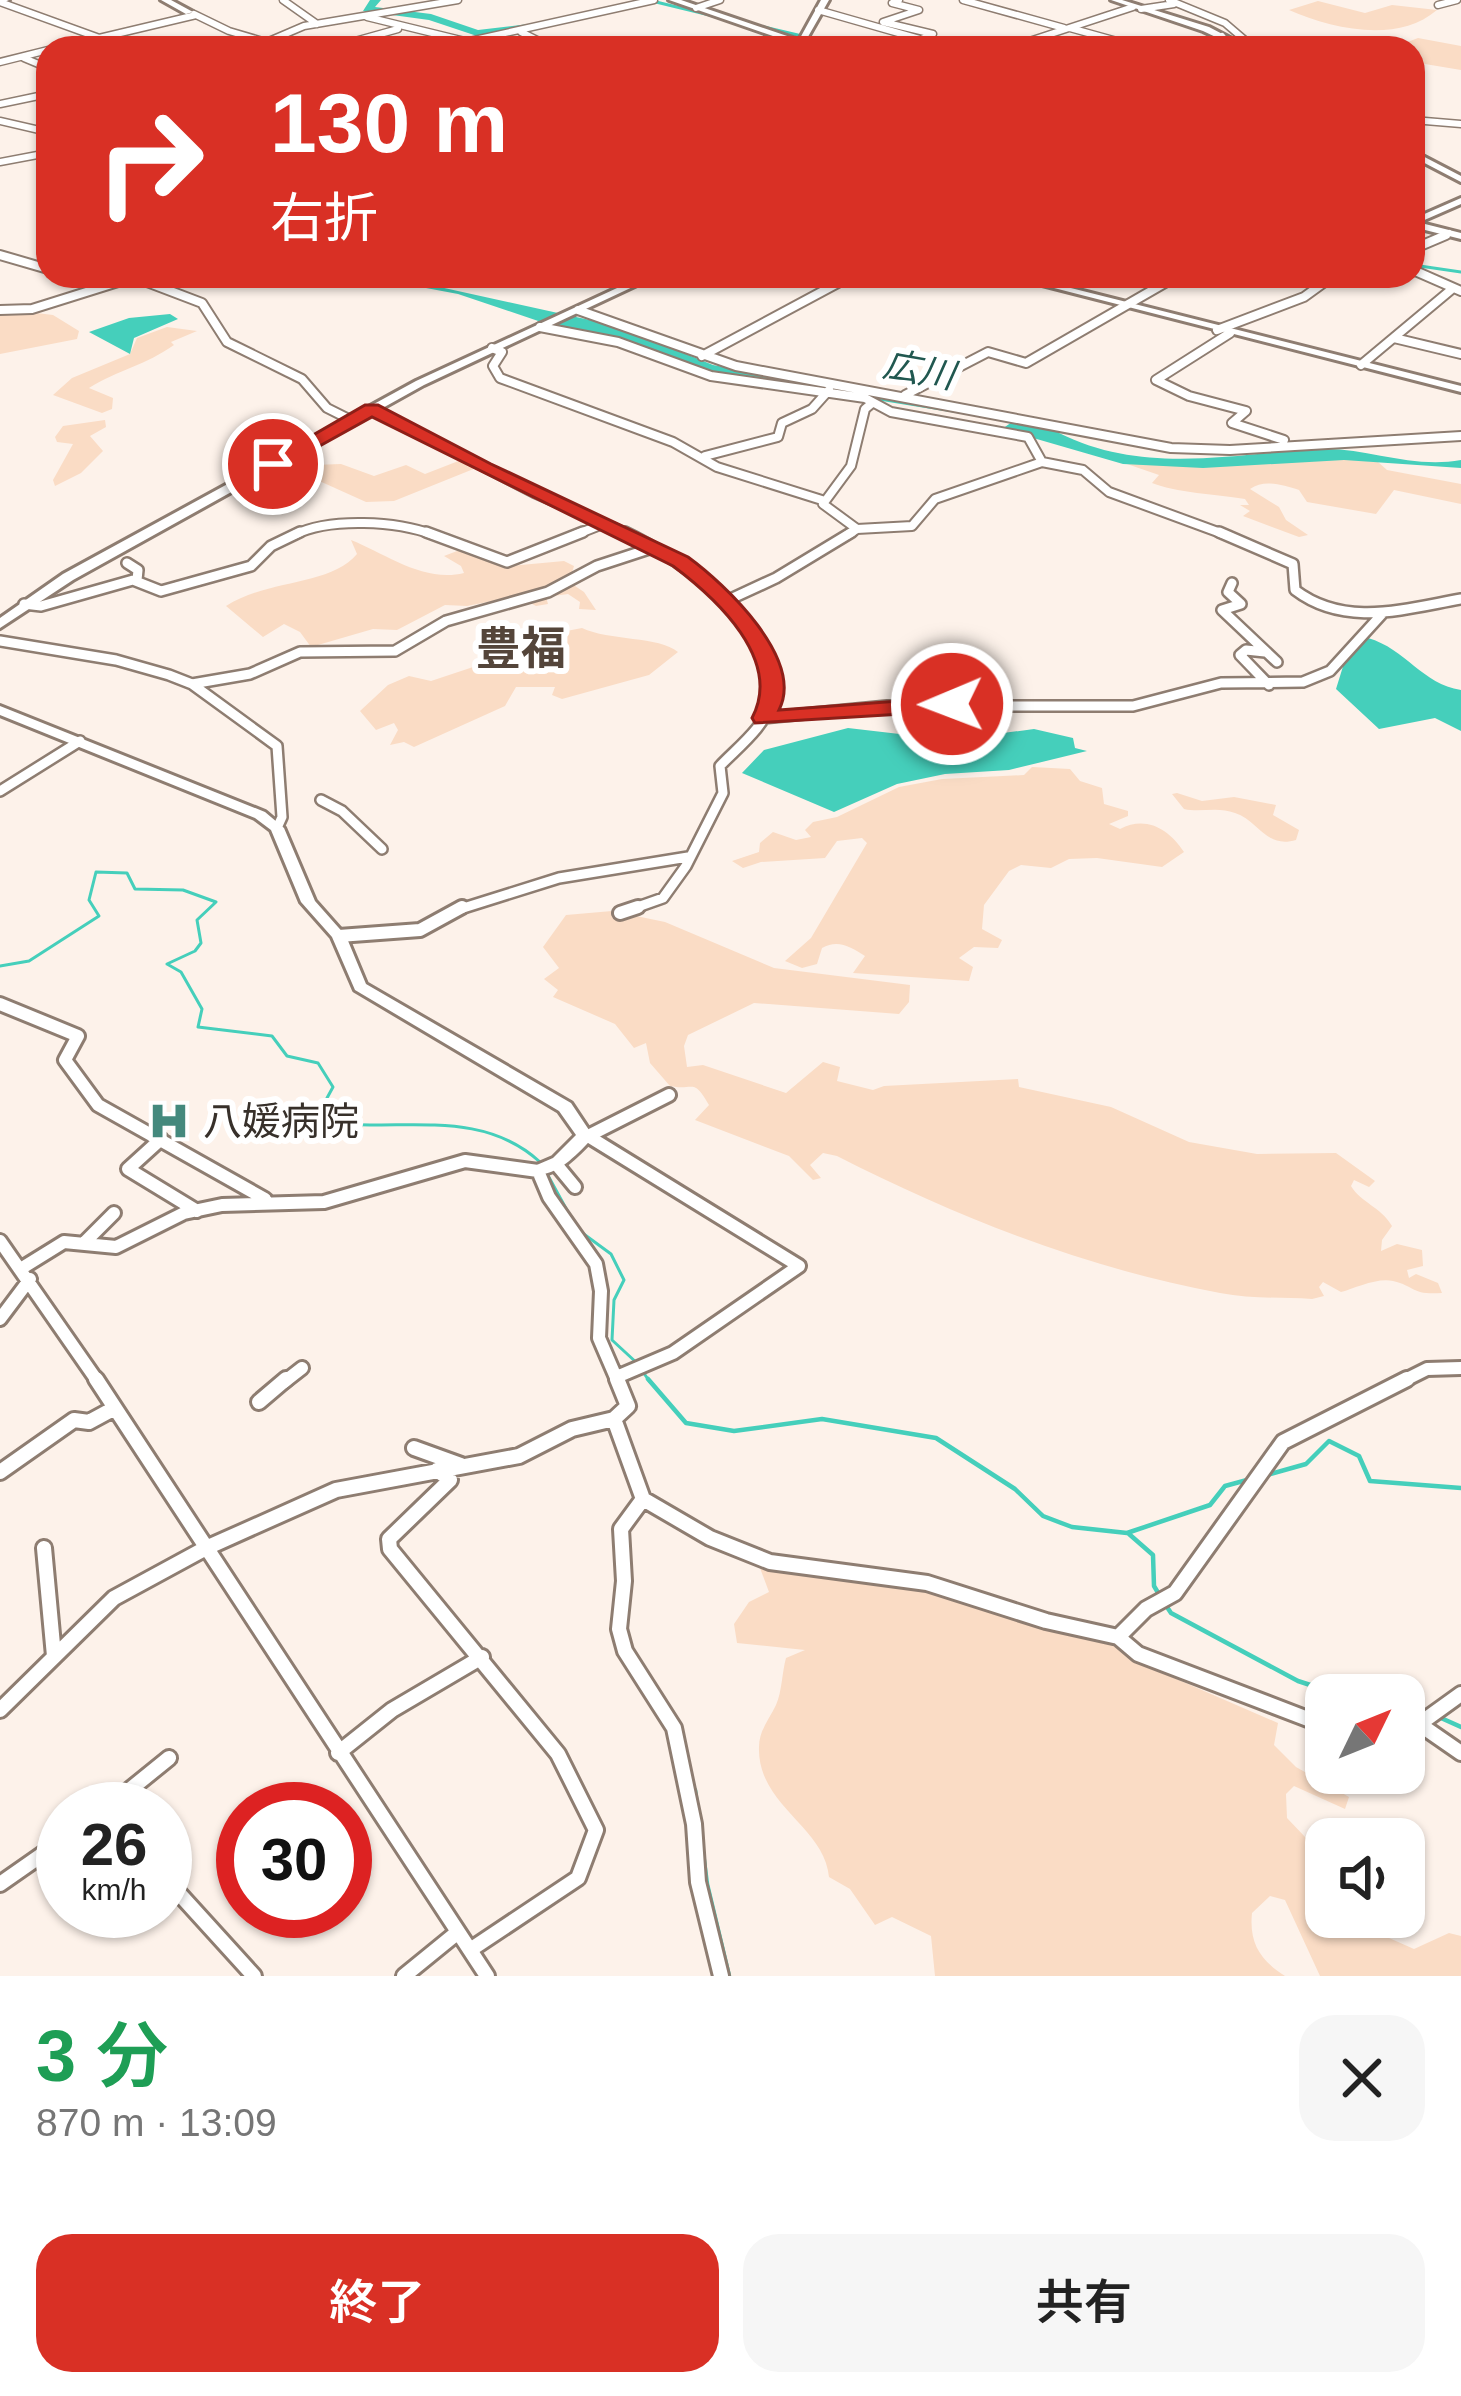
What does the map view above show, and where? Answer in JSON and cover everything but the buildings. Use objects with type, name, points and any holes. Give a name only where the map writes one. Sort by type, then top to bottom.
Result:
[{"type":"main road","points":[[673,0],[773,36]]},
{"type":"main road","points":[[805,36],[825,0]]},
{"type":"main road","points":[[1425,226],[1455,235]]},
{"type":"main road","points":[[0,624],[24,604],[351,420],[492,348],[625,288]]},
{"type":"street","points":[[165,0],[250,36]]},
{"type":"street","points":[[283,0],[317,24]]},
{"type":"street","points":[[283,36],[317,24],[458,0]]},
{"type":"street","points":[[506,36],[654,0]]},
{"type":"street","points":[[696,8],[720,0]]},
{"type":"street","points":[[899,0],[892,3],[919,10],[883,22],[933,34],[928,36]]},
{"type":"street","points":[[963,0],[1098,36]]},
{"type":"street","points":[[1115,0],[1222,36]]},
{"type":"street","points":[[1438,5],[1457,0]]},
{"type":"street","points":[[1,1],[96,36]]},
{"type":"street","points":[[1044,36],[1173,2],[1241,36]]},
{"type":"street","points":[[818,10],[906,36]]},
{"type":"street","points":[[108,36],[192,13]]},
{"type":"street","points":[[364,16],[439,36]]},
{"type":"street","points":[[373,36],[402,28]]},
{"type":"street","points":[[518,31],[528,36]]},
{"type":"street","points":[[0,62],[36,53]]},
{"type":"street","points":[[21,56],[36,63]]},
{"type":"street","points":[[0,104],[36,96]]},
{"type":"street","points":[[1425,121],[1461,124]]},
{"type":"street","points":[[0,122],[36,130]]},
{"type":"street","points":[[0,162],[36,155]]},
{"type":"street","points":[[1425,160],[1461,179]]},
{"type":"street","points":[[1425,218],[1461,201]]},
{"type":"street","points":[[1425,245],[1455,235]]},
{"type":"street","points":[[0,256],[36,265]]},
{"type":"street","points":[[1361,365],[1457,290],[1425,275]]},
{"type":"street","points":[[0,310],[32,310],[97,288]]},
{"type":"street","points":[[164,288],[202,303],[227,342],[302,379],[327,408],[351,420]]},
{"type":"street","points":[[702,356],[829,288]]},
{"type":"street","points":[[1055,288],[1461,389]]},
{"type":"street","points":[[905,395],[988,352],[1026,363],[1154,288]]},
{"type":"street","points":[[1292,442],[1232,423],[1246,411],[1189,396],[1156,380],[1224,332],[1316,288]]},
{"type":"street","points":[[573,312],[702,356],[865,398],[892,412],[1028,437],[1042,462]]},
{"type":"street","points":[[542,326],[618,342],[711,376],[905,395],[1171,448],[1230,450],[1292,442],[1461,436]]},
{"type":"street","points":[[1394,338],[1461,354]]},
{"type":"street","points":[[492,348],[502,352],[494,366],[500,378],[704,456],[717,467],[825,500]]},
{"type":"street","points":[[704,456],[778,437],[782,423],[812,409],[830,389]]},
{"type":"street","points":[[857,529],[823,504],[851,466],[865,410],[871,404]]},
{"type":"street","points":[[372,409],[653,548],[700,576],[757,639],[774,678],[774,698],[764,718],[720,766],[723,793],[663,898],[620,913]]},
{"type":"street","points":[[724,602],[765,587],[785,569],[857,529],[911,526],[935,499],[1042,462],[1083,470],[1109,492],[1191,520],[1293,564],[1294,590],[1315,604],[1384,613],[1461,598]]},
{"type":"street","points":[[24,604],[41,606],[137,580],[161,591],[193,579],[212,580],[251,566],[272,546],[310,527],[410,526],[507,562],[603,524]]},
{"type":"street","points":[[192,684],[250,674],[300,652],[395,651],[412,637],[480,607],[572,584],[588,570],[653,548]]},
{"type":"street","points":[[127,563],[138,570],[137,580]]},
{"type":"street","points":[[1232,584],[1228,592],[1241,604],[1222,610],[1277,662]]},
{"type":"street","points":[[764,718],[887,706],[1133,706],[1221,683],[1269,685],[1318,679],[1384,613]]},
{"type":"street","points":[[0,641],[120,661],[192,684],[278,746],[283,817],[277,827]]},
{"type":"street","points":[[1268,653],[1246,650],[1240,655],[1269,685]]},
{"type":"street","points":[[0,710],[231,800],[277,827],[308,902],[339,936],[360,987],[372,998],[565,1107],[586,1136],[799,1266],[673,1353],[619,1376]]},
{"type":"street","points":[[0,790],[80,741]]},
{"type":"street","points":[[321,800],[382,849]]},
{"type":"street","points":[[339,936],[419,930],[467,904],[559,878],[688,856]]},
{"type":"street","points":[[0,1004],[78,1036],[65,1060],[98,1105],[268,1201]]},
{"type":"street","points":[[0,1014],[20,1010]]},
{"type":"street","points":[[0,1318],[26,1274],[64,1242],[116,1246],[196,1210],[268,1201],[324,1202],[465,1161],[538,1171],[556,1164],[586,1136],[669,1095]]},
{"type":"street","points":[[161,1139],[128,1169],[196,1210]]},
{"type":"street","points":[[556,1164],[574,1187]]},
{"type":"street","points":[[0,1710],[114,1598],[206,1548],[336,1490],[519,1456],[572,1429],[614,1419],[628,1406],[619,1376],[599,1339],[602,1291],[596,1264],[549,1197],[538,1171]]},
{"type":"street","points":[[85,1242],[114,1214]]},
{"type":"street","points":[[0,1241],[487,1976]]},
{"type":"street","points":[[259,1402],[278,1393],[289,1375],[302,1368]]},
{"type":"street","points":[[1118,1637],[1146,1609],[1175,1593],[1283,1442],[1427,1369],[1461,1368]]},
{"type":"street","points":[[0,1472],[74,1420],[89,1422],[113,1409]]},
{"type":"street","points":[[614,1419],[643,1499],[710,1538],[770,1562],[927,1583],[1046,1621],[1118,1637],[1155,1661],[1305,1718]]},
{"type":"street","points":[[413,1448],[464,1466]]},
{"type":"street","points":[[437,1470],[450,1480],[389,1540],[390,1549],[558,1754],[596,1830],[578,1878],[470,1950]]},
{"type":"street","points":[[643,1499],[621,1529],[625,1581],[619,1629],[625,1652],[674,1728],[694,1824],[698,1882],[722,1976]]},
{"type":"street","points":[[44,1548],[55,1656]]},
{"type":"street","points":[[338,1753],[392,1710],[482,1657]]},
{"type":"street","points":[[1425,1724],[1461,1694]]},
{"type":"street","points":[[1425,1728],[1461,1754]]},
{"type":"street","points":[[140,1782],[170,1758]]},
{"type":"street","points":[[0,1884],[36,1859]]},
{"type":"street","points":[[192,1908],[254,1976]]},
{"type":"street","points":[[404,1976],[458,1932]]},
{"type":"shaded area","points":[[1318,1],[1365,13],[1392,5],[1437,10],[1403,27],[1364,30],[1289,10]]},
{"type":"shaded area","points":[[1425,39],[1461,46],[1461,70],[1425,64]]},
{"type":"shaded area","points":[[0,312],[53,315],[79,331],[77,339],[0,354]]},
{"type":"shaded area","points":[[167,327],[197,331],[89,388],[113,398],[112,409],[102,413],[53,395],[72,378],[130,354],[137,338]]},
{"type":"shaded area","points":[[105,420],[106,427],[90,436],[103,451],[81,473],[55,486],[53,480],[73,444],[57,442],[55,437],[63,426]]},
{"type":"shaded area","points":[[1307,456],[1378,462],[1387,470],[1461,484],[1461,504],[1394,490],[1376,514],[1307,502],[1299,490],[1280,485],[1250,489],[1279,507],[1286,520],[1308,535],[1299,537],[1243,516],[1250,511],[1240,505],[1249,505],[1245,499],[1161,486],[1152,483],[1159,475],[1127,464]]},
{"type":"shaded area","points":[[461,460],[476,468],[394,501],[366,502],[286,466],[341,464],[374,476],[406,465],[425,474]]},
{"type":"shaded area","points":[[351,540],[434,574],[464,573],[444,556],[465,548],[510,566],[564,561],[574,566],[569,582],[584,592],[596,610],[579,609],[580,602],[568,594],[546,597],[548,604],[536,606],[517,596],[467,606],[445,605],[397,630],[373,629],[311,647],[300,632],[284,624],[263,637],[226,606],[260,591],[331,572],[357,554]]},
{"type":"shaded area","points":[[582,628],[659,643],[678,652],[649,675],[562,699],[552,695],[555,687],[516,687],[505,706],[414,747],[404,742],[390,745],[398,730],[394,723],[376,730],[360,711],[388,685],[409,676],[431,681],[518,652],[536,637]]},
{"type":"shaded area","points":[[1032,767],[1070,769],[1080,781],[1102,788],[1104,804],[1128,811],[1128,816],[1109,824],[1120,829],[1148,824],[1171,837],[1184,852],[1162,867],[1097,858],[1069,859],[1051,868],[1021,865],[1009,871],[984,905],[982,929],[1002,940],[998,948],[974,947],[959,958],[973,967],[969,981],[853,973],[865,956],[839,944],[822,948],[817,964],[802,968],[785,961],[811,938],[867,843],[862,838],[837,841],[825,858],[761,862],[743,868],[732,861],[759,852],[760,843],[773,832],[796,840],[811,837],[805,830],[813,822],[837,817],[899,787],[942,779],[1024,775]]},
{"type":"shaded area","points":[[1172,794],[1202,801],[1234,797],[1276,805],[1273,815],[1299,830],[1296,840],[1277,841],[1228,811],[1184,809]]},
{"type":"shaded area","points":[[612,911],[665,922],[774,968],[910,985],[909,1002],[899,1014],[754,1003],[688,1035],[684,1046],[687,1067],[703,1065],[786,1093],[823,1062],[840,1067],[837,1081],[873,1090],[1018,1079],[1019,1087],[1111,1107],[1189,1142],[1257,1154],[1336,1153],[1375,1181],[1369,1187],[1354,1180],[1351,1186],[1392,1226],[1381,1251],[1397,1244],[1422,1250],[1423,1266],[1407,1270],[1409,1278],[1416,1274],[1438,1283],[1442,1293],[1419,1292],[1387,1280],[1341,1292],[1323,1282],[1319,1287],[1324,1296],[1312,1299],[1220,1293],[1120,1270],[1024,1238],[837,1156],[823,1153],[810,1165],[821,1178],[813,1180],[789,1156],[695,1120],[709,1105],[704,1096],[692,1087],[670,1086],[650,1063],[646,1043],[634,1048],[615,1024],[553,997],[558,990],[544,979],[559,968],[543,947],[566,915]]},
{"type":"shaded area","points":[[760,1568],[934,1591],[1111,1643],[1135,1661],[1278,1723],[1274,1745],[1305,1772],[1305,1791],[1294,1786],[1286,1794],[1287,1818],[1305,1837],[1305,1938],[1389,1938],[1414,1949],[1449,1933],[1461,1936],[1461,1976],[1320,1976],[1285,1900],[1270,1896],[1252,1913],[1252,1933],[1263,1957],[1285,1976],[935,1976],[931,1936],[892,1917],[875,1925],[850,1889],[829,1877],[816,1844],[779,1800],[761,1767],[761,1735],[778,1700],[786,1658],[805,1650],[737,1643],[734,1624],[749,1602],[769,1592]]},
{"type":"shaded area","points":[[1312,1794],[1344,1794],[1349,1797],[1345,1809]]},
{"type":"water","points":[[426,288],[444,288],[617,326],[713,365],[1044,426],[1124,454],[1190,459],[1323,449],[1425,462],[1461,460],[1461,468],[1344,460],[1203,468],[1123,464],[1002,429],[1012,422],[721,375],[619,337],[550,325]]},
{"type":"water","points":[[170,314],[178,319],[134,338],[130,354],[89,332],[129,318]]},
{"type":"water","points":[[1368,638],[1435,681],[1461,690],[1461,731],[1435,718],[1379,729],[1336,689],[1345,660]]},
{"type":"water","points":[[848,728],[951,740],[1034,729],[1073,738],[1075,748],[1087,751],[1009,770],[945,774],[897,784],[834,812],[742,773],[764,750]]},
{"type":"waterway","points":[[376,0],[367,9],[431,17],[477,33],[529,27]]},
{"type":"waterway","points":[[656,2],[722,18]]},
{"type":"waterway","points":[[755,25],[802,36]]},
{"type":"waterway","points":[[1425,267],[1461,272]]},
{"type":"waterway","points":[[0,966],[29,961],[99,916],[89,900],[96,872],[127,873],[135,889],[183,890],[216,902],[197,920],[201,943],[195,951],[167,964],[181,972],[202,1009],[198,1027],[272,1036],[287,1056],[318,1063],[333,1087],[327,1098],[344,1124],[472,1129],[496,1135],[540,1162]]},
{"type":"waterway","points":[[545,1170],[575,1225]]},
{"type":"waterway","points":[[581,1232],[611,1254],[624,1280],[614,1300],[612,1340],[638,1364]]},
{"type":"waterway","points":[[643,1372],[650,1382]]},
{"type":"waterway","points":[[648,1379],[686,1423],[734,1431],[822,1419],[936,1438],[1015,1489],[1043,1516],[1072,1527],[1127,1533],[1210,1505],[1225,1486],[1247,1480]]},
{"type":"waterway","points":[[1267,1475],[1306,1464],[1329,1441],[1359,1456],[1370,1481],[1461,1488]]},
{"type":"waterway","points":[[1129,1534],[1153,1555],[1154,1586],[1160,1596]]},
{"type":"waterway","points":[[1165,1604],[1171,1613],[1305,1683]]},
{"type":"waterway","points":[[1441,1718],[1461,1727]]},
{"type":"waterway","points":[[695,1790],[707,1884],[729,1976]]},
{"type":"place","name":"八媛病院","points":[[169,1121]]},
{"type":"district","name":"豊福","points":[[521,648]]},
{"type":"route","points":[[273,464],[372,409],[680,561],[700,576],[757,639],[766,657],[774,678],[774,698],[764,718],[952,704]]},
{"type":"water label","name":"広川","points":[[919,370]]}]
